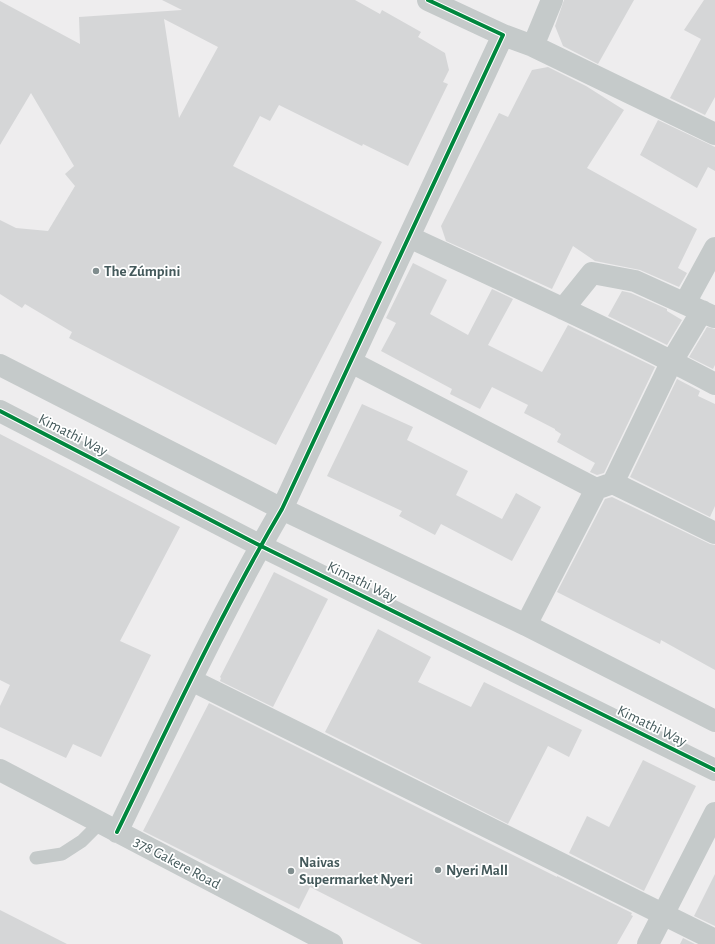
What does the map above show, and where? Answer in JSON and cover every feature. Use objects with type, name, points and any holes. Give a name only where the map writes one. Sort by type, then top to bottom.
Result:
[{"type":"street","points":[[428,0],[503,36],[533,46],[715,134]]},
{"type":"street","points":[[533,46],[552,0]]},
{"type":"street","points":[[109,827],[191,680],[282,509],[503,36]]},
{"type":"street","points":[[409,237],[672,361],[715,384]]},
{"type":"street","points":[[526,626],[701,310],[715,248]]},
{"type":"street","points":[[563,309],[592,273],[635,281],[701,310]]},
{"type":"street","points":[[351,362],[604,486],[715,533]]},
{"type":"street","name":"Kimathi Way","points":[[0,365],[282,509],[526,626],[715,721]]},
{"type":"street","name":"Kimathi Way","points":[[0,411],[261,546],[715,770]]},
{"type":"street","points":[[191,680],[715,940]]},
{"type":"street","name":"378 Gakere Road","points":[[0,770],[332,944]]},
{"type":"street","points":[[648,944],[715,813]]},
{"type":"lane","points":[[36,858],[62,854],[82,841],[109,827]]},
{"type":"building","points":[[162,0],[355,0],[380,14],[382,10],[421,32],[418,37],[445,53],[449,70],[443,82],[448,84],[408,166],[363,144],[362,146],[279,105],[270,121],[260,116],[233,166],[382,242],[276,445],[69,338],[72,332],[25,304],[22,308],[0,294],[0,220],[16,228],[48,231],[75,186],[65,174],[74,166],[31,93],[0,145],[0,1],[80,44],[79,17],[182,10]],"holes":[[[164,19],[218,47],[179,118]]]},
{"type":"building","points":[[564,0],[634,0],[598,64],[563,46],[555,26]]},
{"type":"building","points":[[704,0],[715,0],[715,97],[705,115],[670,98],[701,39],[684,30]]},
{"type":"building","points":[[548,67],[586,86],[624,110],[587,168],[697,229],[678,268],[687,273],[679,287],[640,270],[595,261],[573,246],[552,289],[446,241],[441,226],[499,113],[508,117],[532,70]]},
{"type":"building","points":[[658,120],[715,147],[715,171],[708,167],[697,188],[640,155]]},
{"type":"building","points":[[413,263],[447,280],[430,314],[468,335],[492,289],[513,299],[488,345],[542,372],[568,325],[655,367],[604,473],[597,475],[590,472],[595,463],[557,442],[561,434],[555,429],[524,413],[528,405],[492,387],[480,409],[450,394],[452,389],[381,351],[396,323],[386,318]]},
{"type":"building","points":[[622,291],[631,293],[667,309],[667,311],[682,320],[667,345],[608,316]]},
{"type":"building","points":[[707,327],[715,329],[715,365],[713,369],[689,357]]},
{"type":"building","points":[[677,379],[700,391],[698,396],[715,404],[715,506],[710,517],[630,477]]},
{"type":"building","points":[[362,404],[413,427],[407,440],[468,471],[456,495],[502,519],[516,493],[541,507],[512,561],[441,524],[435,535],[399,516],[402,511],[327,476]]},
{"type":"building","points":[[0,434],[180,527],[120,641],[151,655],[101,757],[73,744],[66,758],[0,727],[0,706],[10,685],[0,680]]},
{"type":"building","points":[[612,497],[710,544],[715,545],[715,670],[661,640],[660,644],[557,592],[605,499]]},
{"type":"building","points":[[274,572],[328,599],[273,707],[220,681],[220,677]]},
{"type":"building","points":[[378,629],[431,657],[418,682],[471,707],[484,682],[582,730],[569,757],[548,746],[508,824],[325,732]]},
{"type":"building","points":[[209,703],[632,913],[631,915],[633,916],[617,944],[422,944],[310,887],[299,909],[143,831]]},
{"type":"building","points":[[643,760],[696,786],[644,891],[569,853],[587,816],[609,827]]},
{"type":"building","points":[[715,874],[715,926],[694,916]]},
{"type":"building","points":[[0,910],[67,944],[0,944]]},
{"type":"building","points":[[683,938],[695,944],[680,944]]},
{"type":"cycle path","points":[[117,832],[217,628],[282,509],[503,35],[428,0]]},
{"type":"cycle path","points":[[0,411],[261,546],[715,770]]},
{"type":"place","name":"The Zúmpini","points":[[96,271]]},
{"type":"place","name":"Nyeri Mall","points":[[438,870]]},
{"type":"place","name":"Naivas Supermarket Nyeri","points":[[291,871]]}]
